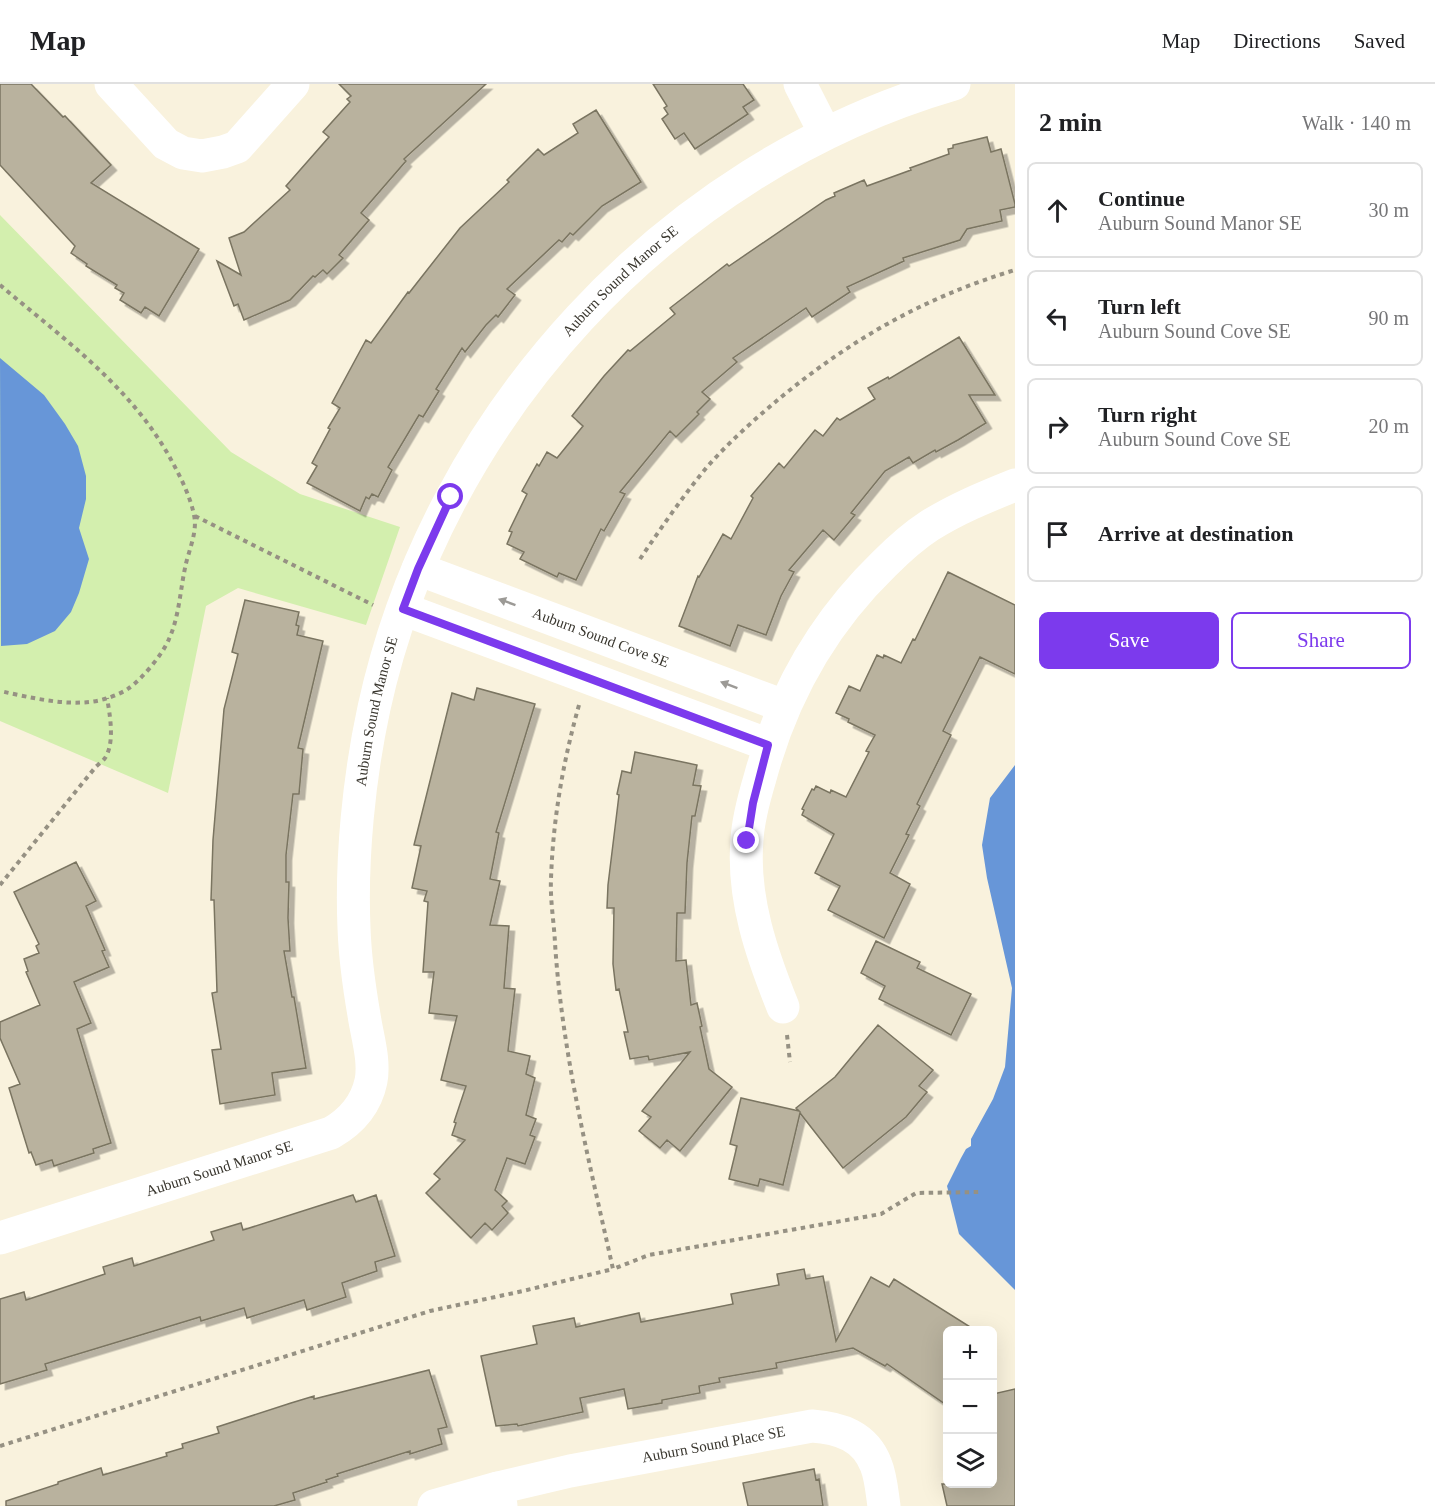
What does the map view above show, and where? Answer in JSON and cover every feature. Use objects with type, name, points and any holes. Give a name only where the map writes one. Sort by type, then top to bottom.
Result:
[{"type":"street","points":[[111,84],[166,144],[183,153],[202,156],[237,147],[293,84]]},
{"type":"street","points":[[800,84],[825,133]]},
{"type":"street","name":"Auburn Sound Manor SE","points":[[1,1236],[331,1133],[345,1125],[357,1114],[370,1084],[372,1069],[360,989],[354,927],[360,793],[374,709],[388,653],[418,569],[451,497],[513,399],[588,307],[648,250],[694,214],[783,156],[825,133],[880,109],[954,84]]},
{"type":"street","points":[[783,1007],[763,956],[752,914],[747,841],[753,803],[768,745],[784,706],[806,662],[835,617],[867,580],[898,551],[937,522],[972,502],[1015,485]]},
{"type":"street","name":"Auburn Sound Cove SE","points":[[418,569],[784,706]]},
{"type":"street","points":[[403,609],[768,745]]},
{"type":"street","name":"Auburn Sound Place SE","points":[[434,1506],[499,1497],[570,1471],[812,1426],[832,1427],[849,1434],[862,1444],[876,1464],[884,1506]]},
{"type":"path","points":[[640,559],[709,465],[754,420],[820,366],[873,331],[928,302],[1015,270]]},
{"type":"path","points":[[0,285],[117,387],[148,422],[185,489],[195,516],[194,533],[179,608],[169,640],[148,669],[128,689],[107,698],[82,702],[30,698],[0,691]]},
{"type":"path","points":[[195,516],[376,607],[403,609]]},
{"type":"path","points":[[0,885],[94,768],[106,757],[110,715],[107,698]]},
{"type":"path","points":[[579,704],[564,756],[556,813],[551,881],[558,982],[578,1113],[613,1269]]},
{"type":"path","points":[[0,1446],[430,1311],[613,1269],[649,1255],[881,1214],[916,1193],[981,1192]]},
{"type":"green space","points":[[0,215],[231,452],[300,494],[400,527],[366,625],[238,588],[206,606],[168,793],[0,721]]},
{"type":"water","points":[[0,358],[44,395],[78,446],[86,476],[86,499],[79,528],[89,559],[71,612],[55,631],[27,644],[1,646]]},
{"type":"water","points":[[1015,765],[1015,1290],[959,1234],[947,1186],[966,1149],[971,1146],[971,1139],[993,1099],[1005,1067],[1012,988],[987,878],[982,845],[990,798]]},
{"type":"building","points":[[0,84],[31,84],[111,165],[91,183],[199,249],[159,316],[145,307],[141,313],[120,300],[124,293],[115,288],[117,285],[86,266],[87,264],[71,253],[75,246],[0,165]]},
{"type":"building","points":[[339,84],[486,84],[404,159],[406,161],[361,213],[369,220],[339,255],[343,258],[327,274],[323,270],[315,277],[313,276],[290,300],[244,320],[238,304],[234,306],[217,261],[241,275],[229,238],[244,232],[290,190],[286,186],[329,137],[323,132],[350,102],[347,99],[351,96]]},
{"type":"building","points":[[653,84],[743,84],[754,100],[743,107],[748,114],[695,149],[684,133],[675,139],[662,119],[668,114],[664,108],[667,106]]},
{"type":"building","points":[[596,110],[641,182],[602,206],[573,235],[570,233],[562,242],[559,240],[507,289],[515,295],[498,317],[496,315],[486,325],[465,352],[462,348],[436,389],[439,391],[423,417],[419,415],[388,467],[392,470],[378,497],[372,494],[369,499],[366,497],[360,511],[307,483],[317,466],[312,463],[340,408],[332,403],[366,340],[371,343],[408,292],[460,228],[509,182],[507,180],[538,149],[544,155],[578,133],[573,124]]},
{"type":"building","points":[[987,137],[991,152],[1001,149],[1015,204],[1015,207],[1000,210],[1002,221],[967,229],[960,240],[903,258],[904,261],[847,287],[850,292],[812,317],[806,308],[733,358],[737,362],[702,392],[710,399],[697,412],[699,414],[676,437],[670,431],[620,492],[625,494],[604,531],[601,529],[576,580],[559,573],[557,577],[520,559],[524,552],[507,544],[512,532],[509,531],[527,494],[522,491],[537,464],[539,466],[547,452],[557,458],[583,426],[572,416],[628,350],[630,351],[675,314],[670,308],[727,264],[729,266],[835,196],[834,193],[864,180],[867,186],[911,170],[910,168],[949,154],[948,149],[953,148],[953,145]]},
{"type":"building","points":[[959,337],[995,395],[969,395],[986,423],[913,463],[909,457],[885,471],[851,513],[855,515],[834,540],[823,530],[789,570],[794,572],[781,596],[766,635],[738,625],[730,646],[679,626],[698,576],[723,534],[731,539],[753,498],[751,496],[779,463],[784,468],[815,430],[823,436],[837,418],[840,420],[875,399],[868,388],[888,377],[889,379]]},
{"type":"building","points":[[948,572],[1015,605],[1015,674],[980,657],[943,731],[951,735],[917,804],[920,806],[906,834],[909,835],[890,873],[910,884],[884,938],[828,910],[840,886],[815,873],[834,834],[802,815],[804,810],[802,809],[812,789],[814,790],[816,786],[846,797],[875,735],[848,722],[849,719],[836,713],[849,686],[860,691],[877,655],[883,658],[884,655],[901,663],[913,639],[915,640]]},
{"type":"building","points":[[245,600],[299,612],[296,625],[299,626],[297,635],[323,641],[298,748],[303,749],[299,794],[293,794],[286,855],[286,882],[289,882],[290,951],[284,951],[306,1068],[272,1073],[275,1095],[220,1104],[212,1050],[221,1049],[212,993],[217,992],[214,900],[211,900],[213,840],[224,709],[238,654],[232,652]]},
{"type":"building","points":[[477,688],[535,704],[496,832],[499,833],[490,879],[500,881],[490,925],[509,926],[504,988],[515,989],[508,1051],[530,1056],[526,1074],[535,1078],[526,1115],[536,1119],[530,1135],[535,1137],[525,1164],[507,1158],[495,1190],[507,1201],[502,1206],[508,1213],[492,1230],[485,1223],[471,1238],[426,1193],[440,1179],[434,1174],[465,1140],[452,1135],[466,1086],[441,1080],[457,1016],[429,1013],[434,972],[423,972],[428,902],[424,901],[427,891],[412,888],[421,846],[414,845],[452,693],[474,700]]},
{"type":"building","points":[[635,752],[697,765],[693,785],[701,786],[695,816],[692,816],[685,913],[677,913],[676,961],[686,960],[691,1005],[697,1003],[709,1069],[732,1087],[680,1151],[667,1140],[660,1148],[639,1131],[651,1117],[642,1111],[690,1052],[649,1060],[648,1056],[630,1059],[624,1032],[628,1032],[619,989],[616,990],[613,964],[614,908],[607,908],[619,795],[617,794],[622,771],[631,773]]},
{"type":"building","points":[[76,862],[96,901],[86,906],[105,950],[102,951],[109,967],[74,982],[91,1023],[77,1029],[111,1143],[93,1149],[94,1153],[54,1166],[52,1160],[36,1165],[31,1152],[29,1153],[9,1088],[20,1084],[0,1038],[0,1022],[40,1005],[26,972],[28,971],[24,959],[39,953],[36,946],[39,944],[14,892]]},
{"type":"building","points":[[876,941],[920,962],[917,968],[971,994],[951,1035],[879,999],[885,986],[861,973]]},
{"type":"building","points":[[878,1025],[933,1070],[919,1086],[927,1092],[906,1117],[843,1168],[800,1113],[783,1185],[760,1179],[758,1186],[729,1179],[737,1146],[730,1144],[741,1098],[799,1111],[796,1108],[835,1077]]},
{"type":"building","points":[[353,1195],[356,1202],[376,1195],[395,1256],[375,1262],[377,1271],[342,1283],[346,1297],[307,1310],[304,1300],[247,1318],[244,1308],[201,1321],[200,1317],[45,1364],[47,1370],[0,1384],[0,1299],[24,1292],[26,1300],[105,1274],[103,1267],[132,1258],[134,1266],[214,1240],[211,1232],[241,1223],[243,1230]]},
{"type":"building","points":[[804,1269],[806,1279],[823,1276],[836,1341],[871,1277],[889,1287],[894,1279],[969,1326],[943,1326],[943,1403],[887,1364],[885,1366],[853,1348],[776,1363],[777,1368],[719,1378],[720,1382],[699,1386],[700,1393],[662,1400],[662,1403],[628,1409],[624,1389],[580,1398],[583,1412],[518,1426],[517,1424],[496,1426],[481,1356],[537,1344],[533,1326],[574,1318],[576,1327],[639,1313],[641,1322],[733,1304],[731,1294],[779,1285],[777,1274]]},
{"type":"building","points":[[429,1370],[447,1427],[438,1429],[442,1444],[410,1454],[410,1451],[337,1474],[338,1476],[326,1480],[327,1482],[293,1493],[295,1500],[274,1506],[6,1506],[6,1501],[101,1468],[103,1475],[167,1456],[166,1453],[183,1448],[182,1444],[219,1433],[217,1427],[291,1403]]},
{"type":"building","points":[[1015,1389],[1015,1506],[947,1506],[942,1484],[943,1488],[997,1488],[997,1393]]},
{"type":"building","points":[[814,1469],[816,1480],[819,1479],[823,1506],[748,1506],[743,1483]]},
{"type":"route","points":[[451,497],[418,569],[403,609],[768,745],[753,803],[747,841]]}]
